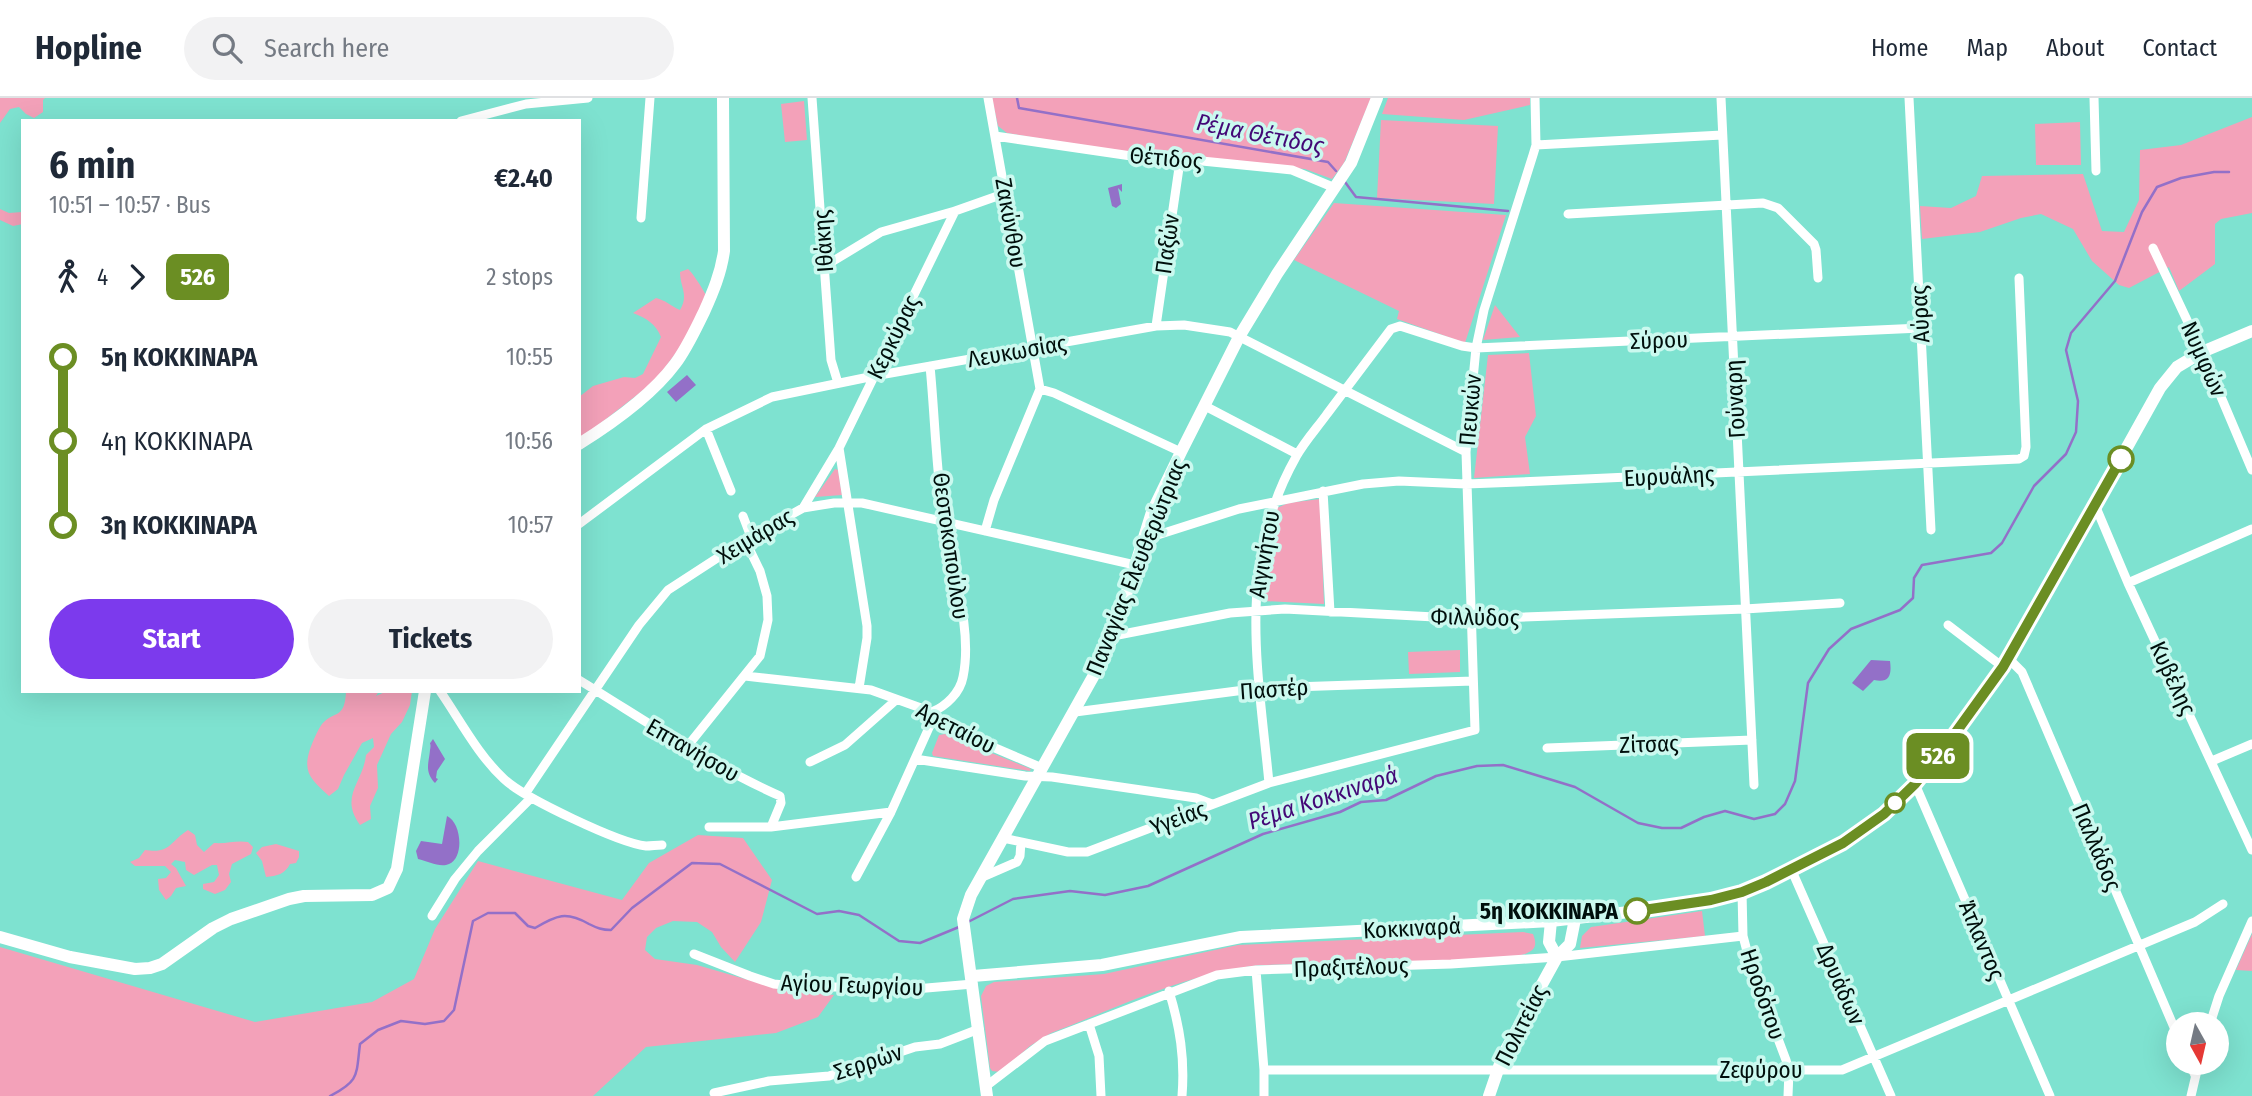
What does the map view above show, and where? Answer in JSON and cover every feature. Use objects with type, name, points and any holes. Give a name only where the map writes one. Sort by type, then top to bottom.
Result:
[{"type":"street","points":[[469,119],[526,104],[588,98]]},
{"type":"street","points":[[641,218],[650,98]]},
{"type":"street","points":[[581,443],[634,404],[668,373],[683,354],[715,288],[724,251],[723,98]]},
{"type":"street","name":"Ιθάκης","points":[[812,98],[831,360],[838,383]]},
{"type":"street","name":"Ζακύνθου","points":[[988,98],[1040,389]]},
{"type":"street","name":"Παναγίας Ελευθερώτριας","points":[[986,1094],[965,933],[965,909],[1075,712],[1113,636],[1152,512],[1239,337],[1277,274],[1351,163],[1377,98]]},
{"type":"street","name":"Πευκών","points":[[1475,730],[1466,452],[1476,348],[1484,310],[1536,145],[1535,98]]},
{"type":"street","name":"Γούναρη","points":[[1721,98],[1754,785]]},
{"type":"street","name":"Αύρας","points":[[1909,98],[1931,530]]},
{"type":"street","points":[[2094,98],[2096,171]]},
{"type":"street","points":[[1536,145],[1722,135]]},
{"type":"street","name":"Θέτιδος","points":[[995,136],[1180,161],[1292,170],[1335,188]]},
{"type":"street","name":"Παξών","points":[[1156,326],[1180,161]]},
{"type":"street","points":[[825,266],[881,232],[1006,193]]},
{"type":"street","points":[[1568,214],[1763,203],[1778,208],[1814,244],[1818,278]]},
{"type":"street","name":"Κερκύρας","points":[[803,508],[839,448],[955,211]]},
{"type":"street","name":"Νυμφών","points":[[2153,248],[2203,352],[2252,470]]},
{"type":"street","name":"Ευρυάλης","points":[[1142,540],[1239,509],[1380,482],[1466,484],[2019,459],[2025,453],[2019,278]]},
{"type":"street","name":"Λευκωσίας","points":[[581,523],[706,429],[772,397],[874,376],[1156,326],[1204,327],[1230,332],[1466,452]]},
{"type":"street","name":"Σύρου","points":[[1399,326],[1476,348],[1921,328]]},
{"type":"street","name":"Αιγινήτου","points":[[1269,783],[1255,610],[1256,578],[1273,501],[1297,454],[1391,329],[1399,326]]},
{"type":"street","name":"Κοκκιναρά","points":[[973,980],[1102,965],[1241,937],[1551,921],[1681,906],[1742,892],[1792,871],[1843,843],[1884,814],[1915,784],[2006,663],[2160,388],[2177,367],[2203,352],[2252,331]]},
{"type":"street","name":"Θεοτοκοπούλου","points":[[856,877],[891,812],[932,716],[950,700],[963,675],[965,642],[944,522],[930,366]]},
{"type":"street","points":[[985,531],[1040,389],[1181,452]]},
{"type":"street","points":[[1205,406],[1297,454]]},
{"type":"street","points":[[706,429],[731,491]]},
{"type":"street","points":[[839,448],[867,626],[859,688]]},
{"type":"street","points":[[1322,491],[1330,612]]},
{"type":"street","name":"Χειμάρας","points":[[432,916],[455,879],[528,796],[594,689],[639,625],[668,590],[748,538],[803,508],[826,503],[849,503],[887,508],[1135,565]]},
{"type":"street","name":"Κυβέλης","points":[[2095,505],[2128,583],[2252,850]]},
{"type":"street","points":[[686,748],[760,656],[768,609],[760,571],[743,516]]},
{"type":"street","points":[[2128,583],[2252,529]]},
{"type":"street","name":"Φιλλύδος","points":[[1113,636],[1255,610],[1285,609],[1472,619],[1840,603]]},
{"type":"street","name":"Παλλάδος","points":[[1948,625],[2022,672],[2167,1012]]},
{"type":"street","name":"Αρεταίου","points":[[745,676],[871,690],[932,716],[1040,772],[1196,798],[1212,804]]},
{"type":"street","name":"Επτανήσου","points":[[581,681],[736,777],[780,796],[781,803],[771,827]]},
{"type":"street","name":"Παστέρ","points":[[1075,712],[1260,688],[1474,681]]},
{"type":"street","points":[[0,937],[46,951],[143,970],[162,964],[213,928],[289,899],[304,896],[372,895],[384,890],[391,884],[397,869],[425,693]]},
{"type":"street","points":[[441,693],[493,768],[511,786],[626,841],[648,846],[662,845]]},
{"type":"street","points":[[810,762],[845,745],[896,700]]},
{"type":"street","name":"Υγείας","points":[[1003,838],[1068,852],[1087,852],[1269,783],[1475,730]]},
{"type":"street","name":"Ζίτσας","points":[[1547,748],[1752,740]]},
{"type":"street","points":[[2212,761],[2252,744]]},
{"type":"street","name":"Αρεταίου","points":[[915,760],[1025,776],[1040,772]]},
{"type":"street","name":"Άτλαντος","points":[[1915,784],[2050,1096]]},
{"type":"street","points":[[709,827],[771,827],[891,812]]},
{"type":"street","points":[[980,878],[1017,862],[1021,842]]},
{"type":"street","name":"Δρυάδων","points":[[1792,871],[1891,1096]]},
{"type":"street","name":"Ηροδότου","points":[[1742,892],[1743,936],[1752,970],[1789,1071],[1788,1096]]},
{"type":"street","name":"Ζεφύρου","points":[[1264,1070],[1842,1070],[2195,922],[2223,904]]},
{"type":"street","name":"Πολιτείας","points":[[1489,1096],[1511,1037],[1557,957],[1570,944],[1575,919]]},
{"type":"street","name":"Πολιτείας","points":[[1551,921],[1549,942],[1557,957]]},
{"type":"street","points":[[2214,1012],[2252,921]]},
{"type":"street","name":"Πραξιτέλους","points":[[986,1094],[1045,1041],[1217,975],[1256,970],[1451,964],[1557,957],[1743,936]]},
{"type":"street","name":"Αγίου Γεωργίου","points":[[694,954],[774,984],[794,986],[903,989],[973,980]]},
{"type":"street","points":[[1256,970],[1264,1096]]},
{"type":"street","points":[[1169,992],[1181,1037],[1184,1078],[1182,1096]]},
{"type":"street","points":[[1089,1024],[1099,1056],[1101,1096]]},
{"type":"street","name":"Σερρών","points":[[714,1093],[769,1081],[829,1076],[902,1051],[940,1044],[979,1029]]},
{"type":"street","points":[[2191,1096],[2195,1076]]},
{"type":"shaded area","points":[[0,98],[45,98],[43,112],[34,118],[19,107],[10,109],[0,123]]},
{"type":"shaded area","points":[[992,98],[1371,98],[1344,163],[1332,179],[1305,169],[1107,150],[1007,133],[998,126]]},
{"type":"shaded area","points":[[1388,98],[1530,98],[1530,105],[1464,120],[1382,114]]},
{"type":"shaded area","points":[[804,101],[807,140],[785,142],[781,104]]},
{"type":"shaded area","points":[[2252,117],[2252,213],[2221,219],[2215,224],[2215,264],[2179,291],[2169,267],[2129,288],[2119,285],[2092,261],[2073,229],[2041,214],[1980,232],[1922,239],[1920,206],[1951,208],[1976,196],[1982,176],[2083,174],[2102,231],[2124,232],[2139,200],[2140,150],[2181,145]]},
{"type":"shaded area","points":[[1381,120],[1498,126],[1494,204],[1377,198]]},
{"type":"shaded area","points":[[2080,122],[2081,165],[2036,165],[2035,124]]},
{"type":"shaded area","points":[[1122,184],[1122,192],[1118,188],[1121,204],[1116,208],[1112,206],[1108,188]]},
{"type":"shaded area","points":[[1334,203],[1506,215],[1465,343],[1397,319],[1399,311],[1294,260]]},
{"type":"shaded area","points":[[0,209],[9,213],[21,212],[21,224],[13,226],[0,220]]},
{"type":"shaded area","points":[[688,269],[707,298],[690,334],[655,381],[581,438],[581,395],[593,386],[643,374],[661,337],[650,322],[633,313],[656,298],[680,310],[684,295],[680,272]]},
{"type":"shaded area","points":[[1495,305],[1520,337],[1483,340]]},
{"type":"shaded area","points":[[1529,353],[1536,416],[1525,437],[1530,474],[1474,478],[1488,355]]},
{"type":"shaded area","points":[[687,375],[696,385],[676,402],[667,392]]},
{"type":"shaded area","points":[[835,469],[838,470],[842,495],[815,497]]},
{"type":"shaded area","points":[[1320,499],[1324,604],[1263,601],[1262,580],[1277,508],[1288,503]]},
{"type":"shaded area","points":[[1460,650],[1460,672],[1409,674],[1408,652]]},
{"type":"shaded area","points":[[1871,660],[1890,661],[1890,674],[1886,679],[1874,680],[1863,691],[1852,683]]},
{"type":"shaded area","points":[[346,693],[378,693],[376,696],[383,693],[412,693],[410,705],[402,722],[391,734],[377,765],[378,788],[370,806],[371,819],[360,825],[354,815],[352,797],[366,755],[374,747],[373,738],[362,743],[338,789],[329,796],[310,776],[307,764],[318,730],[326,720],[341,710]]},
{"type":"shaded area","points":[[945,734],[1031,769],[1030,771],[933,756],[939,735]]},
{"type":"shaded area","points":[[433,739],[445,759],[437,771],[438,779],[435,783],[429,775],[428,767]]},
{"type":"shaded area","points":[[447,816],[452,819],[458,832],[459,847],[454,860],[442,865],[418,859],[416,851],[421,841],[442,844]]},
{"type":"shaded area","points":[[188,830],[195,835],[197,845],[204,852],[214,843],[248,842],[253,847],[251,854],[232,864],[229,874],[231,882],[225,890],[215,894],[203,889],[203,884],[214,882],[219,875],[217,865],[194,875],[186,870],[185,862],[175,860],[171,864],[186,886],[176,888],[166,900],[159,890],[158,879],[166,878],[171,872],[165,866],[135,866],[130,862],[139,858],[145,850],[165,849]]},
{"type":"shaded area","points":[[698,835],[743,838],[772,880],[761,922],[735,962],[712,932],[697,922],[673,921],[656,928],[647,937],[645,950],[655,959],[697,965],[776,988],[834,995],[818,1017],[776,1033],[646,1047],[593,1096],[0,1096],[0,947],[255,1022],[372,1002],[414,979],[435,929],[478,861],[622,900],[649,863]]},
{"type":"shaded area","points":[[276,844],[299,851],[299,857],[296,863],[290,864],[283,872],[266,877],[262,861],[256,853],[262,847]]},
{"type":"shaded area","points":[[1702,911],[1705,936],[1580,948],[1582,936],[1591,927]]},
{"type":"shaded area","points":[[1523,932],[1533,934],[1535,947],[1514,957],[1260,965],[1206,975],[1154,992],[1051,1033],[1030,1046],[1000,1072],[990,1068],[981,996],[986,986],[994,982],[1104,974],[1238,945]]},
{"type":"shaded area","points":[[2252,934],[2252,971],[2236,970]]},
{"type":"waterway","name":"Ρέμα Θέτιδος","points":[[1017,98],[1019,108],[1328,162],[1336,171]]},
{"type":"waterway","name":"Ρέμα Κοκκιναρά","points":[[968,922],[1013,899],[1070,891],[1105,895],[1148,886],[1263,834],[1340,812],[1361,802],[1386,800],[1436,776],[1477,766],[1503,765],[1575,787],[1638,823],[1662,828],[1681,828],[1725,811],[1754,819],[1775,814],[1785,804],[1795,781],[1808,683],[1829,649],[1851,629],[1900,610],[1913,598],[1914,578],[1922,565],[1991,553],[2002,543],[2034,486],[2066,454],[2076,432],[2078,401],[2066,350],[2071,333],[2115,281],[2142,212],[2157,187],[2181,178],[2229,172]]},
{"type":"waterway","name":"Ρέμα Θέτιδος","points":[[1345,182],[1356,197],[1508,211]]},
{"type":"waterway","name":"Ρέμα Κοκκιναρά","points":[[330,1096],[352,1081],[357,1070],[360,1044],[378,1030],[401,1021],[425,1024],[444,1021],[454,1010],[473,921],[488,913],[515,913],[528,926],[535,928],[549,920],[568,916],[611,930],[632,908],[692,863],[720,864],[817,914],[839,911],[859,915],[899,941],[920,943],[959,927]]},
{"type":"bus line","name":"526","points":[[1637,911],[1681,906],[1742,892],[1792,871],[1843,843],[1884,814],[1915,784],[2009,659],[2121,459]]},
{"type":"place","name":"5η ΚΟΚΚΙΝΑΡΑ","points":[[1637,911]]}]
